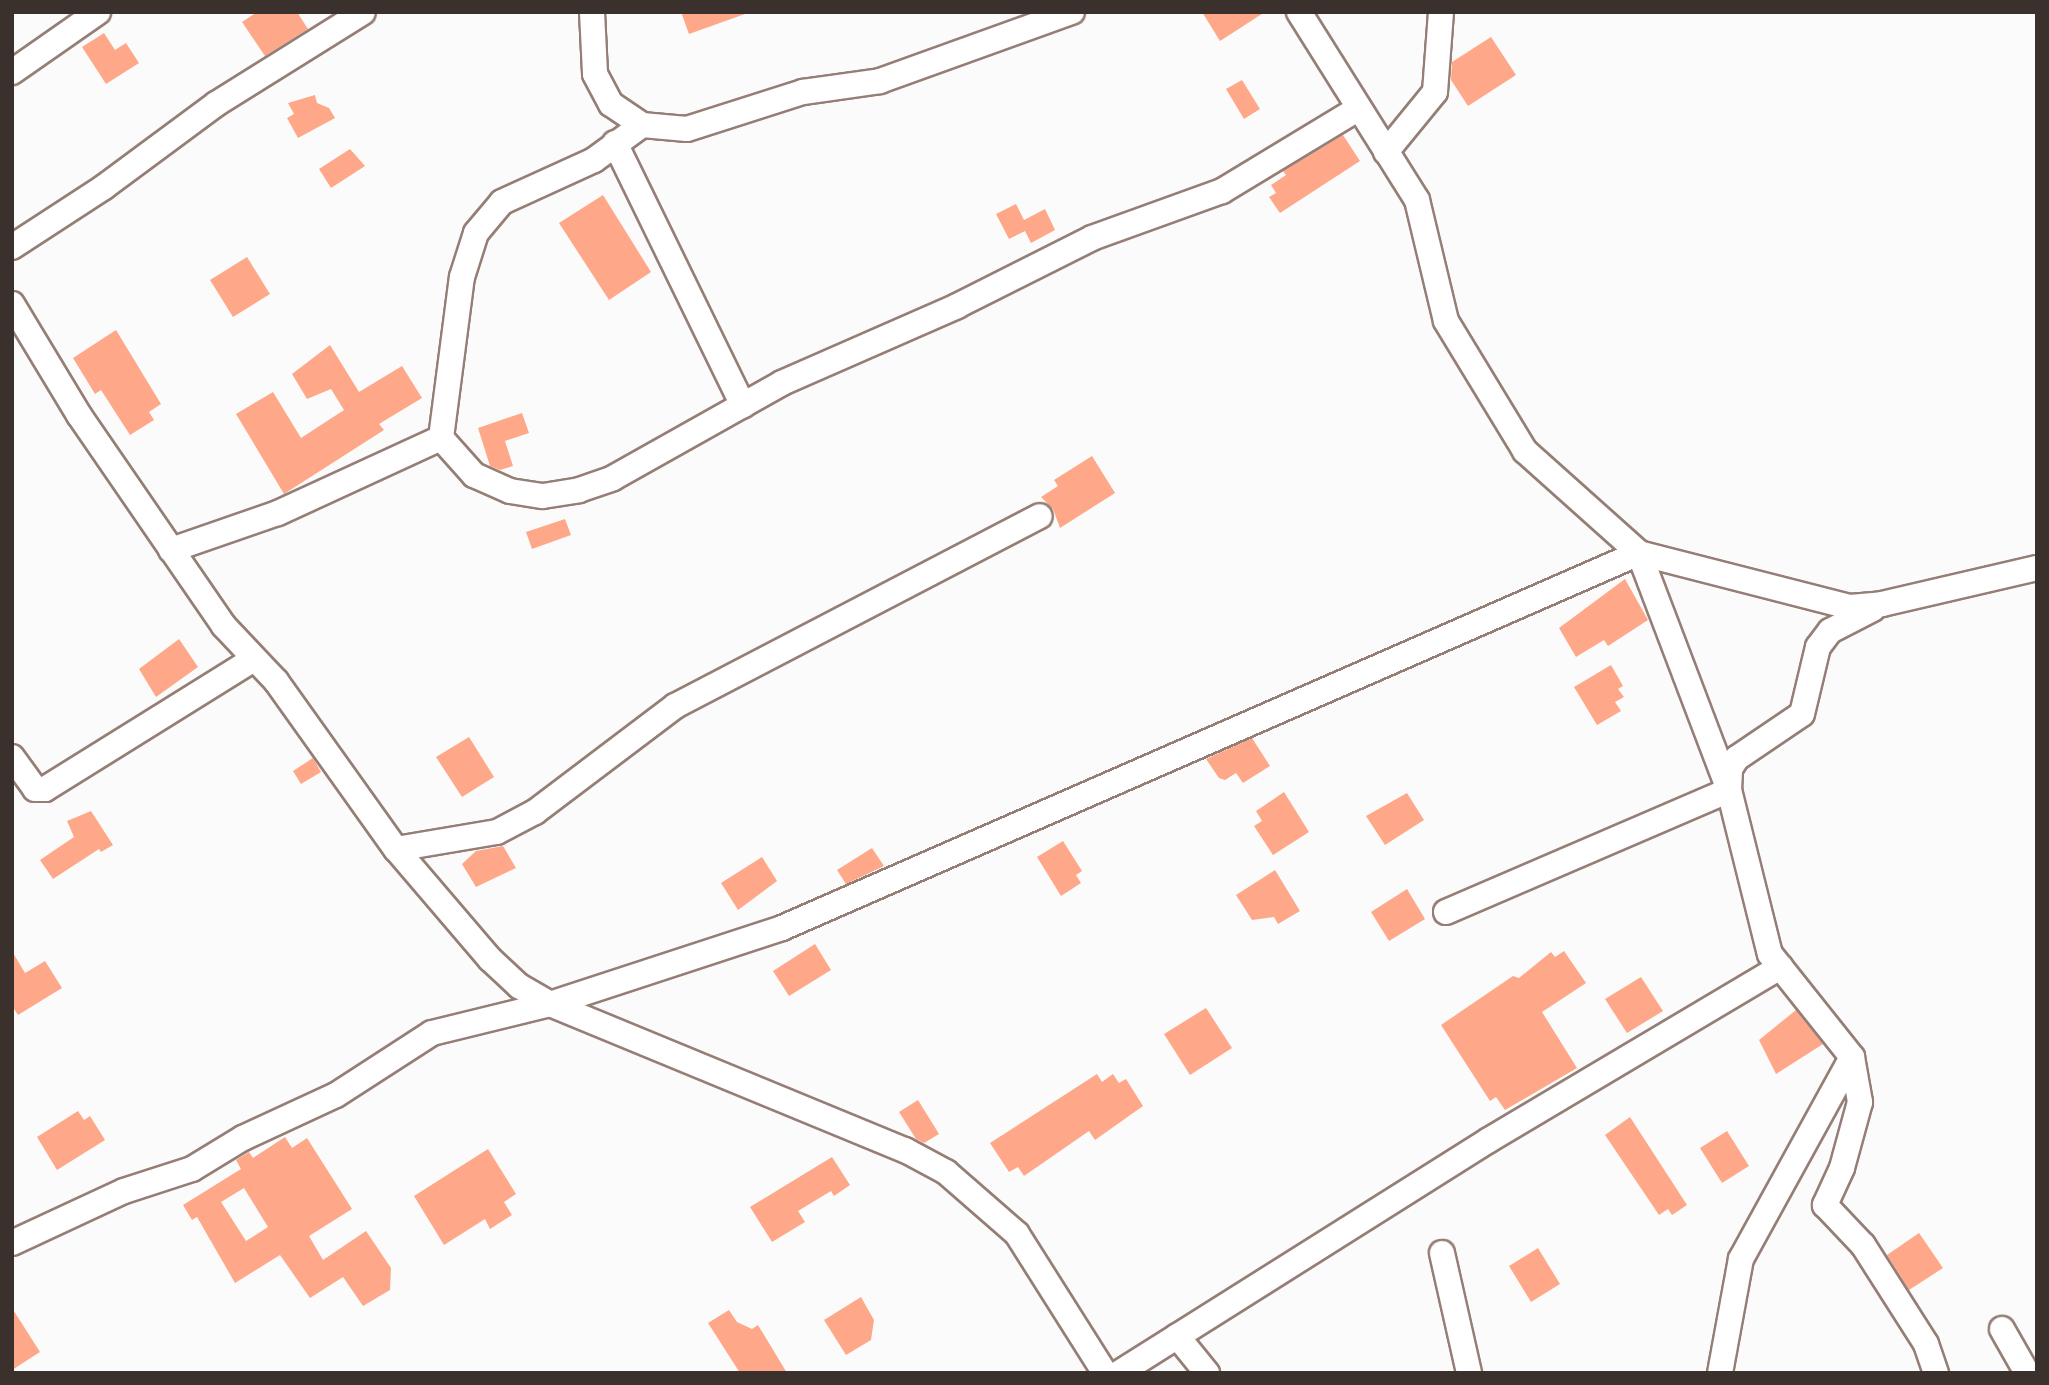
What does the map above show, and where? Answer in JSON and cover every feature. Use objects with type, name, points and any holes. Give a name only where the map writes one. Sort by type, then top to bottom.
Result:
[{"type":"street","points":[[12,72],[98,12]]},
{"type":"street","points":[[12,247],[104,187],[216,104],[363,12]]},
{"type":"street","points":[[592,12],[591,52],[602,92],[611,104],[642,125],[687,129],[803,92],[880,81],[1072,12]]},
{"type":"street","points":[[1299,12],[1417,200],[1446,321],[1491,397],[1525,451],[1639,553],[1729,790],[1770,954],[1853,1056],[1860,1102],[1842,1168],[1825,1205],[1863,1245],[1926,1344],[1936,1373]]},
{"type":"street","points":[[1387,152],[1435,92],[1441,12]]},
{"type":"street","points":[[642,125],[594,160],[502,202],[476,233],[462,277],[441,438],[474,475],[510,491],[542,496],[613,478],[743,406],[1092,238],[1223,191],[1359,108]]},
{"type":"street","points":[[615,143],[743,406]]},
{"type":"street","points":[[12,304],[79,415],[224,626],[276,681],[396,849],[490,959],[519,986],[550,1004],[905,1150],[946,1172],[1017,1234],[1105,1373]]},
{"type":"street","points":[[171,550],[278,513],[441,438]]},
{"type":"street","points":[[396,849],[498,832],[535,812],[675,706],[1040,516]]},
{"type":"street","points":[[12,1242],[124,1191],[192,1169],[243,1138],[336,1095],[432,1033],[550,1004],[782,928],[1639,553],[1850,607],[1882,604],[2037,568]]},
{"type":"street","points":[[1729,790],[1730,769],[1737,758],[1802,714],[1818,647],[1830,631],[1882,604]]},
{"type":"street","points":[[12,757],[35,789],[45,789],[254,659]]},
{"type":"street","points":[[1446,912],[1729,790]]},
{"type":"street","points":[[1119,1373],[1489,1140],[1780,967]]},
{"type":"street","points":[[1720,1373],[1741,1259],[1853,1056]]},
{"type":"street","points":[[1442,1253],[1469,1373]]},
{"type":"street","points":[[2002,1329],[2027,1373]]},
{"type":"street","points":[[1177,1336],[1208,1373]]},
{"type":"building","points":[[257,12],[297,12],[308,29],[265,56],[242,22]]},
{"type":"building","points":[[681,12],[744,12],[745,14],[689,34]]},
{"type":"building","points":[[1202,12],[1265,12],[1220,41]]},
{"type":"building","points":[[104,33],[115,50],[126,43],[139,63],[106,84],[82,47]]},
{"type":"building","points":[[1491,37],[1516,75],[1468,106],[1451,80],[1452,62]]},
{"type":"building","points":[[1242,80],[1260,109],[1244,119],[1226,89]]},
{"type":"building","points":[[315,95],[317,103],[329,108],[335,118],[298,138],[287,118],[294,114],[288,103]]},
{"type":"building","points":[[1343,135],[1360,161],[1280,213],[1269,197],[1276,193],[1271,185],[1286,175],[1283,171]]},
{"type":"building","points":[[350,149],[365,166],[331,188],[319,169]]},
{"type":"building","points":[[603,195],[651,272],[609,300],[559,223]]},
{"type":"building","points":[[1016,204],[1024,220],[1045,209],[1055,230],[1031,243],[1025,231],[1009,239],[996,214]]},
{"type":"building","points":[[247,257],[270,294],[233,317],[210,280]]},
{"type":"building","points":[[116,330],[161,404],[149,412],[154,420],[130,435],[101,390],[95,394],[73,358]]},
{"type":"building","points":[[330,345],[359,392],[402,366],[422,398],[379,424],[384,430],[284,494],[236,414],[273,392],[301,438],[344,410],[331,389],[307,399],[292,374]]},
{"type":"building","points":[[522,413],[529,433],[505,441],[513,466],[500,470],[490,466],[478,428]]},
{"type":"building","points":[[1092,456],[1115,493],[1060,528],[1053,509],[1041,497],[1058,486],[1054,480]]},
{"type":"building","points":[[565,519],[571,535],[532,549],[526,532]]},
{"type":"building","points":[[1625,579],[1648,620],[1608,646],[1604,640],[1576,657],[1559,628]]},
{"type":"building","points":[[179,639],[198,667],[156,697],[139,669]]},
{"type":"building","points":[[1611,665],[1623,686],[1618,689],[1624,697],[1615,702],[1621,711],[1597,725],[1574,687]]},
{"type":"building","points":[[469,737],[494,777],[462,797],[436,757]]},
{"type":"building","points":[[1252,738],[1270,766],[1243,783],[1236,773],[1225,780],[1219,778],[1206,759]]},
{"type":"building","points":[[313,758],[321,772],[301,784],[293,771]]},
{"type":"building","points":[[1284,792],[1309,832],[1273,855],[1254,826],[1262,821],[1256,811]]},
{"type":"building","points":[[1407,793],[1424,820],[1385,845],[1366,816]]},
{"type":"building","points":[[91,811],[113,845],[101,852],[99,849],[53,879],[40,860],[74,837],[67,821]]},
{"type":"building","points":[[1063,841],[1082,871],[1076,875],[1081,883],[1061,896],[1037,857]]},
{"type":"building","points":[[503,846],[516,868],[476,887],[462,864],[476,851]]},
{"type":"building","points":[[872,848],[884,866],[846,884],[837,870]]},
{"type":"building","points":[[762,857],[777,881],[738,910],[721,883]]},
{"type":"building","points":[[1275,870],[1300,911],[1278,924],[1274,917],[1252,920],[1236,895]]},
{"type":"building","points":[[1407,889],[1425,919],[1389,941],[1371,912]]},
{"type":"building","points":[[815,944],[831,970],[789,996],[773,971]]},
{"type":"building","points":[[12,951],[25,973],[45,961],[62,988],[18,1015],[12,1006]]},
{"type":"building","points":[[1564,951],[1586,983],[1542,1012],[1577,1068],[1505,1110],[1496,1097],[1490,1101],[1441,1025],[1513,976],[1519,978],[1551,952],[1555,957]]},
{"type":"building","points":[[1641,977],[1663,1011],[1627,1033],[1605,999]]},
{"type":"building","points":[[1206,1008],[1232,1048],[1190,1075],[1164,1034]]},
{"type":"building","points":[[1796,1010],[1823,1044],[1776,1074],[1759,1040]]},
{"type":"building","points":[[1097,1074],[1102,1082],[1113,1074],[1119,1083],[1126,1079],[1143,1106],[1095,1140],[1089,1131],[1024,1176],[1018,1167],[1009,1172],[990,1143]]},
{"type":"building","points":[[918,1100],[939,1134],[924,1143],[916,1139],[899,1112]]},
{"type":"building","points":[[78,1111],[84,1120],[90,1116],[105,1140],[57,1170],[37,1137]]},
{"type":"building","points":[[1630,1117],[1687,1205],[1672,1215],[1668,1209],[1659,1215],[1605,1135]]},
{"type":"building","points":[[1727,1131],[1749,1166],[1722,1183],[1700,1148]]},
{"type":"building","points":[[285,1137],[292,1148],[307,1138],[352,1209],[309,1236],[323,1260],[366,1231],[391,1268],[390,1290],[363,1306],[343,1277],[310,1298],[280,1255],[235,1283],[197,1217],[192,1220],[183,1205],[241,1169],[236,1160],[249,1152],[253,1158]],"holes":[[[244,1188],[268,1227],[246,1241],[221,1202]]]},
{"type":"building","points":[[488,1149],[516,1194],[504,1202],[512,1215],[490,1229],[485,1219],[444,1245],[414,1196]]},
{"type":"building","points":[[832,1157],[850,1185],[834,1196],[831,1191],[798,1211],[805,1222],[772,1242],[750,1207]]},
{"type":"building","points":[[1919,1233],[1943,1268],[1909,1290],[1887,1255]]},
{"type":"building","points":[[1538,1248],[1560,1284],[1531,1302],[1509,1266]]},
{"type":"building","points":[[861,1297],[874,1320],[871,1340],[846,1355],[824,1320]]},
{"type":"building","points":[[12,1308],[40,1352],[12,1370]]},
{"type":"building","points":[[729,1310],[737,1322],[752,1329],[758,1325],[787,1373],[740,1373],[708,1323]]}]
